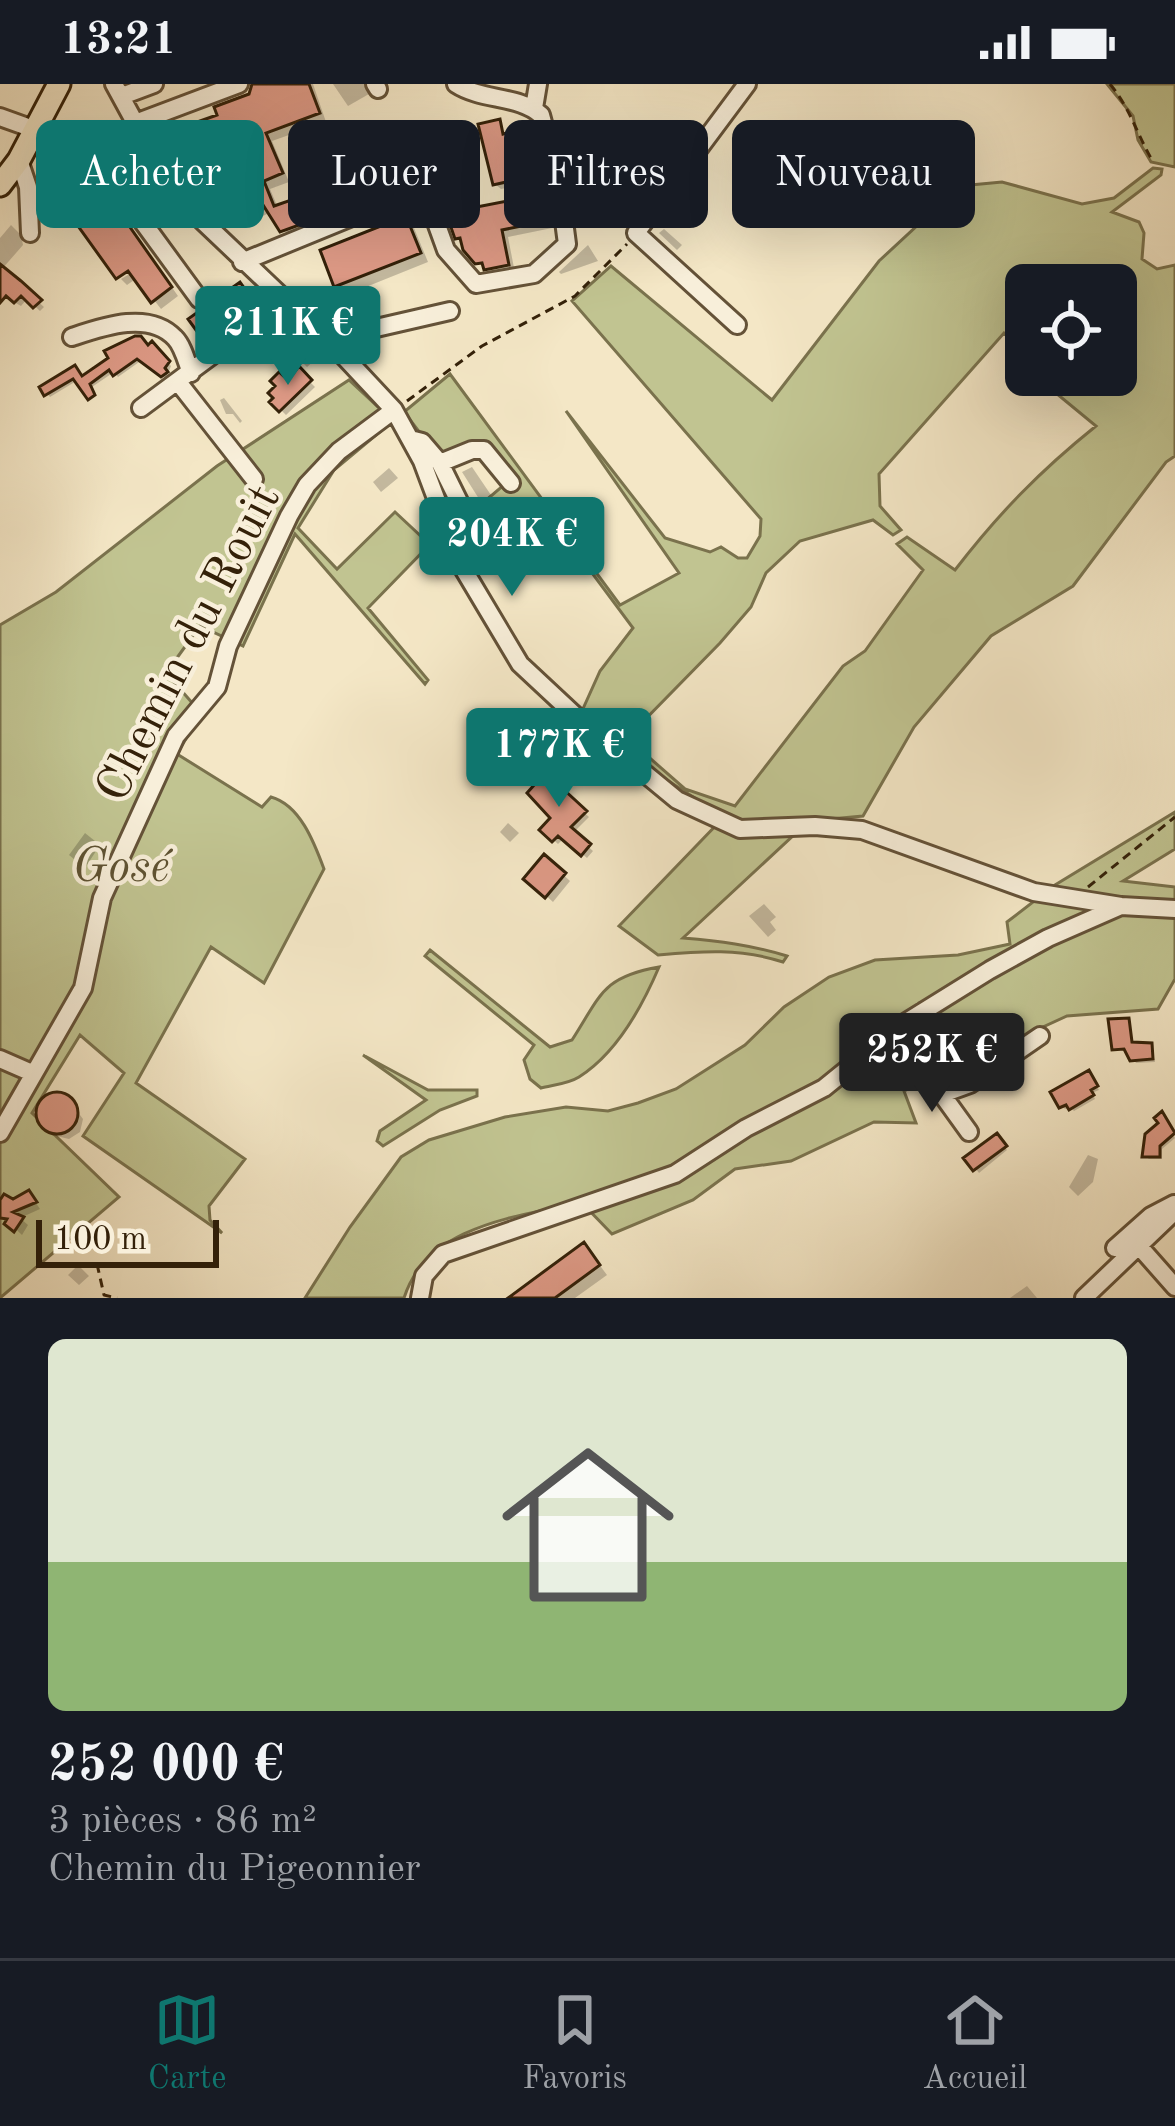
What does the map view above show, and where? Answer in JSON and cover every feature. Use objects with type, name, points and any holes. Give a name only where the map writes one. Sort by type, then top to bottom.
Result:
[{"type":"main road","points":[[0,185],[47,84]]},
{"type":"main road","points":[[9,164],[59,84]]},
{"type":"street","points":[[137,120],[118,90],[154,84]]},
{"type":"street","points":[[143,120],[239,84]]},
{"type":"street","points":[[438,228],[446,250],[472,282],[481,285],[538,272],[568,240],[541,115],[534,108],[473,95],[456,84]]},
{"type":"street","points":[[534,108],[538,84]]},
{"type":"street","points":[[737,326],[635,233],[747,84]]},
{"type":"street","points":[[0,117],[25,126]]},
{"type":"street","points":[[9,164],[28,187],[30,233]]},
{"type":"street","points":[[148,228],[200,299]]},
{"type":"street","points":[[208,228],[394,410],[461,565],[520,664],[676,800],[740,829],[814,826],[862,830],[1034,892],[1175,909]]},
{"type":"street","points":[[242,262],[325,228]]},
{"type":"street","points":[[141,408],[284,302]]},
{"type":"street","points":[[310,325],[350,334],[450,311]]},
{"type":"street","points":[[72,338],[134,322],[158,326],[177,339],[185,378],[254,479]]},
{"type":"street","name":"Chemin du Rouit","points":[[0,1133],[83,988],[101,898],[176,736],[217,687],[228,646],[289,517],[322,469],[394,410]]},
{"type":"street","points":[[410,439],[422,442],[440,463],[477,538]]},
{"type":"street","points":[[440,463],[484,450],[511,483]]},
{"type":"street","points":[[420,1298],[424,1276],[443,1254],[675,1174],[746,1128],[824,1088],[924,1011],[1048,938],[1122,906]]},
{"type":"street","points":[[924,1011],[924,1022],[902,1058],[911,1073],[938,1089],[970,1084],[1040,1036]]},
{"type":"street","points":[[0,1060],[32,1073]]},
{"type":"street","points":[[938,1089],[969,1132]]},
{"type":"street","points":[[1084,1298],[1175,1208]]},
{"type":"street","points":[[1114,1248],[1151,1216],[1175,1208]]},
{"type":"street","points":[[1138,1245],[1175,1287]]},
{"type":"path","points":[[1110,84],[1134,115],[1152,160]]},
{"type":"path","points":[[394,410],[482,346],[575,296],[635,233]]},
{"type":"path","points":[[1075,899],[1175,817]]},
{"type":"path","points":[[97,1264],[104,1295],[117,1298]]},
{"type":"green space","points":[[1107,84],[1175,84],[1175,167],[1151,162],[1138,140],[1133,116]]},
{"type":"green space","points":[[1153,168],[1162,169],[1161,175],[1112,212],[1139,222],[1144,233],[1142,259],[1157,269],[1175,265],[1175,456],[1073,586],[991,636],[914,727],[863,816],[809,821],[683,938],[761,949],[787,956],[783,962],[736,953],[658,955],[619,926],[724,817],[650,769],[582,711],[600,671],[633,628],[546,511],[498,544],[491,534],[498,525],[485,501],[512,478],[497,452],[479,444],[447,455],[433,450],[404,412],[450,374],[620,605],[679,573],[566,411],[665,538],[710,552],[721,547],[747,558],[760,536],[761,519],[572,301],[611,266],[772,400],[879,261],[915,228],[975,228],[975,185],[1002,182],[1082,204],[1114,198]],"holes":[[[1005,264],[1137,264],[1137,396],[1060,396],[1096,426],[1021,494],[955,570],[907,537],[897,544],[923,570],[865,651],[843,666],[735,806],[685,789],[627,738],[720,643],[751,607],[766,573],[800,541],[873,520],[893,535],[901,530],[880,506],[879,474],[1005,334]]]},
{"type":"green space","name":"Gosé","points":[[349,380],[393,421],[334,470],[298,528],[337,569],[395,512],[424,539],[439,529],[438,536],[368,608],[428,680],[425,684],[295,534],[243,646],[200,626],[166,673],[201,713],[177,754],[262,807],[271,797],[290,808],[305,826],[324,869],[264,983],[211,947],[136,1083],[245,1159],[209,1206],[210,1220],[222,1233],[83,1136],[124,1073],[80,1035],[32,1113],[119,1197],[0,1298],[0,625],[56,592],[217,466]]},
{"type":"green space","points":[[1175,812],[1175,849],[1123,881],[1175,887],[1175,979],[1158,1009],[1067,1016],[904,1091],[916,1123],[874,1122],[791,1161],[735,1169],[693,1200],[612,1234],[581,1202],[503,1220],[453,1240],[432,1254],[404,1298],[305,1298],[401,1157],[429,1140],[505,1117],[566,1107],[608,1111],[638,1103],[676,1089],[745,1045],[784,1007],[829,977],[875,960],[958,955],[1010,944],[1007,922],[1055,885]]},
{"type":"green space","points":[[430,950],[550,1047],[572,1040],[597,1000],[614,983],[659,967],[636,1013],[605,1055],[575,1079],[541,1088],[530,1079],[524,1060],[534,1045],[425,956]]},
{"type":"green space","points":[[363,1055],[428,1090],[477,1090],[477,1096],[440,1110],[383,1146],[377,1141],[380,1131],[426,1100]]},
{"type":"building","points":[[252,84],[309,84],[320,113],[288,120],[288,125],[266,133],[283,173],[264,181],[264,120],[203,120],[217,115],[214,107],[249,94]]},
{"type":"building","points":[[500,119],[504,182],[493,185],[480,124]]},
{"type":"building","points":[[264,181],[274,206],[288,201],[291,228],[280,232],[264,207]]},
{"type":"building","points":[[504,202],[504,228],[512,228],[502,230],[509,265],[484,270],[482,263],[475,264],[463,250],[460,238],[455,239],[451,228],[480,228],[480,206]]},
{"type":"building","points":[[79,228],[131,228],[172,287],[151,303],[128,271],[116,279]]},
{"type":"building","points":[[376,228],[411,228],[421,253],[334,287],[320,250]]},
{"type":"building","points":[[0,264],[42,300],[33,308],[21,296],[14,303],[6,296],[0,303]]},
{"type":"building","points":[[240,282],[257,306],[206,344],[188,319]]},
{"type":"building","points":[[135,336],[148,345],[152,341],[170,361],[165,368],[168,372],[161,377],[137,359],[113,376],[109,370],[90,384],[95,395],[88,400],[73,379],[44,396],[39,387],[75,365],[82,376],[108,358],[104,351]]},
{"type":"building","points":[[299,366],[312,380],[279,412],[269,402],[273,398],[268,393],[275,386],[270,381],[279,372],[288,380]]},
{"type":"building","points":[[552,765],[568,780],[561,787],[587,811],[571,827],[591,844],[581,856],[558,836],[552,842],[539,830],[550,818],[527,793]]},
{"type":"building","points":[[544,854],[566,873],[545,898],[523,879]]},
{"type":"building","points":[[1129,1018],[1132,1042],[1152,1043],[1153,1059],[1130,1061],[1124,1049],[1112,1050],[1108,1019]]},
{"type":"building","points":[[1089,1070],[1098,1086],[1091,1090],[1094,1095],[1069,1110],[1066,1105],[1059,1108],[1050,1092]]},
{"type":"building","points":[[57,1092],[72,1098],[78,1113],[72,1128],[57,1134],[42,1128],[36,1113],[42,1098]]},
{"type":"building","points":[[1162,1111],[1175,1133],[1160,1146],[1160,1157],[1142,1157],[1145,1134],[1158,1123],[1154,1118]]},
{"type":"building","points":[[997,1133],[1007,1146],[973,1171],[963,1158]]},
{"type":"building","points":[[29,1190],[37,1202],[13,1212],[24,1217],[14,1232],[4,1224],[7,1219],[0,1218],[0,1200],[4,1194],[13,1199]]},
{"type":"building","points":[[584,1242],[600,1265],[555,1298],[508,1298]]}]
